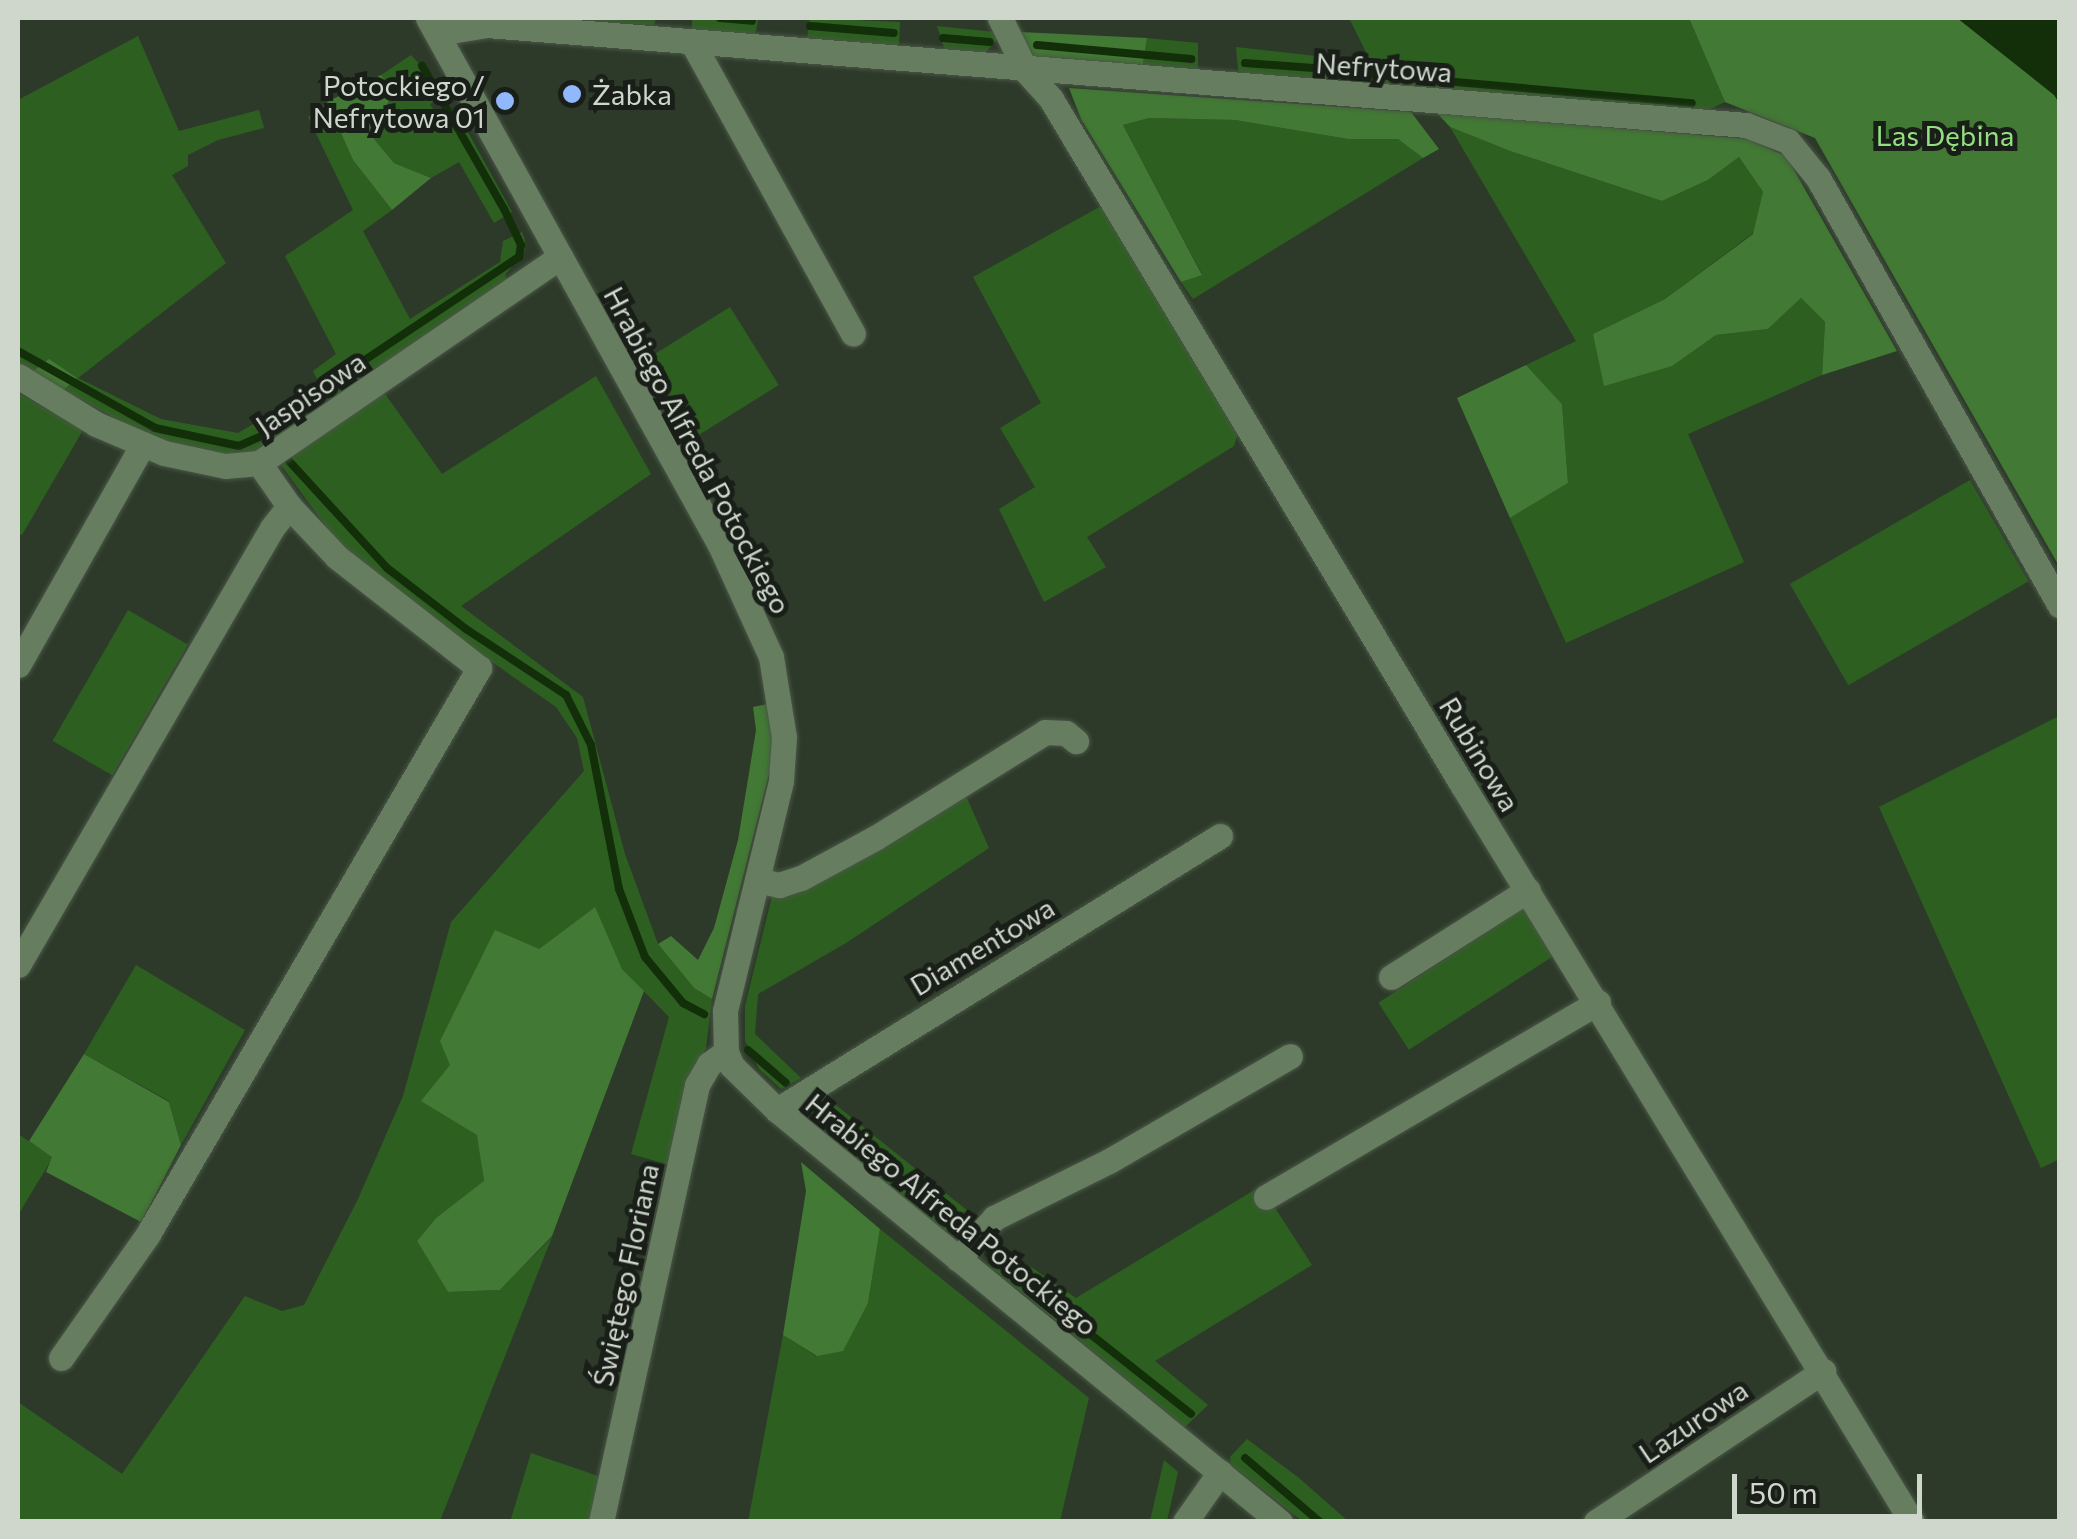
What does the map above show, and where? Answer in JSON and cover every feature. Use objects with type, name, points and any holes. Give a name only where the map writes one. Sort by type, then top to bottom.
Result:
[{"type":"street","name":"Rubinowa","points":[[1000,18],[1026,70],[1051,98],[1912,1522]]},
{"type":"street","name":"Nefrytowa","points":[[433,25],[487,24],[1746,125],[1788,142],[1818,178],[2060,606]]},
{"type":"street","name":"Hrabiego Alfreda Potockiego","points":[[433,25],[720,545],[771,657],[784,737],[782,767],[725,1012],[726,1052],[742,1078],[777,1110],[1280,1522]]},
{"type":"street","points":[[692,42],[853,334]]},
{"type":"street","name":"Jaspisowa","points":[[18,376],[96,424],[143,444],[226,466],[259,463],[560,258]]},
{"type":"street","points":[[18,665],[143,444]]},
{"type":"street","points":[[60,1358],[148,1234],[479,668],[337,557],[290,506],[259,463]]},
{"type":"street","points":[[18,965],[272,528],[290,506]]},
{"type":"street","points":[[757,880],[779,885],[801,878],[875,838],[1045,732],[1066,733],[1076,741]]},
{"type":"street","name":"Diamentowa","points":[[777,1110],[1220,836]]},
{"type":"street","points":[[1392,977],[1528,890]]},
{"type":"street","points":[[1266,1197],[1598,1002]]},
{"type":"street","name":"Świętego Floriana","points":[[602,1522],[697,1086],[709,1064],[726,1052]]},
{"type":"street","points":[[958,1259],[994,1218],[1109,1161],[1290,1056]]},
{"type":"street","name":"Lazurowa","points":[[1596,1522],[1823,1371]]},
{"type":"street","points":[[1186,1522],[1220,1472]]},
{"type":"shaded area","points":[[523,18],[656,18],[654,25]]},
{"type":"shaded area","points":[[692,18],[758,18],[755,35],[692,29]]},
{"type":"shaded area","points":[[810,18],[900,22],[899,46],[807,38]]},
{"type":"shaded area","points":[[1349,18],[1689,18],[1725,102],[1708,110],[1359,87],[1371,62]]},
{"type":"shaded area","points":[[1957,18],[2058,18],[2059,103],[2054,95]]},
{"type":"shaded area","points":[[937,26],[995,32],[1000,36],[981,58],[945,51]]},
{"type":"shaded area","points":[[138,36],[179,131],[259,110],[264,128],[218,140],[188,155],[188,166],[172,175],[226,263],[78,378],[161,419],[238,433],[301,396],[310,409],[307,423],[262,451],[241,457],[153,439],[18,365],[18,100]]},
{"type":"shaded area","points":[[1147,38],[1198,43],[1198,73],[1142,70]]},
{"type":"shaded area","points":[[1236,47],[1333,58],[1325,82],[1239,80]]},
{"type":"shaded area","points":[[411,55],[448,94],[430,104],[440,121],[457,112],[512,212],[494,223],[459,162],[431,178],[394,163],[374,139],[393,90],[381,75]]},
{"type":"shaded area","points":[[327,102],[353,160],[392,210],[363,231],[410,319],[500,262],[503,241],[522,232],[525,240],[525,250],[505,275],[508,281],[340,401],[326,398],[313,371],[336,354],[285,256],[353,210],[308,117]]},
{"type":"shaded area","points":[[1149,118],[1235,120],[1348,139],[1398,139],[1423,158],[1193,299],[1181,282],[1202,274],[1123,125]]},
{"type":"shaded area","points":[[1450,127],[1662,201],[1708,180],[1739,157],[1763,192],[1757,230],[1665,299],[1593,334],[1671,366],[1716,335],[1768,329],[1801,298],[1825,322],[1822,375],[1688,434],[1744,562],[1566,643],[1510,518],[1568,483],[1562,404],[1526,365],[1576,341]]},
{"type":"shaded area","points":[[1103,205],[1239,430],[1234,446],[1087,537],[1106,567],[1044,602],[999,509],[1035,487],[1000,428],[1041,403],[973,277]]},
{"type":"shaded area","points":[[730,307],[779,385],[695,437],[646,359]]},
{"type":"shaded area","points":[[596,376],[651,474],[461,606],[583,697],[625,854],[658,944],[694,988],[712,999],[706,1048],[689,1079],[670,1165],[631,1154],[669,1017],[622,969],[594,908],[539,949],[451,1065],[478,1135],[484,1182],[436,1218],[417,1241],[448,1292],[500,1290],[552,1237],[440,1521],[18,1521],[18,1402],[122,1474],[245,1296],[282,1311],[304,1305],[358,1199],[403,1096],[451,922],[584,771],[577,738],[556,707],[431,619],[336,540],[281,465],[383,391],[442,474]]},
{"type":"shaded area","points":[[18,393],[83,430],[22,535],[18,533]]},
{"type":"shaded area","points":[[1970,480],[2028,581],[1848,685],[1790,584]]},
{"type":"shaded area","points":[[128,610],[188,644],[112,775],[52,741]]},
{"type":"shaded area","points":[[2059,716],[2060,1159],[2041,1168],[1879,807]]},
{"type":"shaded area","points":[[963,789],[989,848],[846,943],[758,994],[755,1034],[801,1078],[781,1089],[759,1069],[745,1041],[745,1006],[773,892]]},
{"type":"shaded area","points":[[1526,907],[1556,954],[1409,1050],[1378,1003]]},
{"type":"shaded area","points":[[136,965],[245,1030],[181,1145],[169,1101],[84,1054]]},
{"type":"shaded area","points":[[821,1093],[973,1215],[945,1232],[837,1143],[838,1137],[804,1108]]},
{"type":"shaded area","points":[[18,1134],[53,1157],[18,1215]]},
{"type":"shaded area","points":[[1261,1186],[1312,1265],[1155,1361],[1208,1405],[1185,1427],[988,1265],[1002,1247],[1076,1298]]},
{"type":"shaded area","points":[[880,1229],[1089,1398],[1060,1521],[748,1522],[783,1335],[816,1356],[868,1303]]},
{"type":"shaded area","points":[[1247,1439],[1348,1521],[1302,1521],[1231,1465],[1230,1457]]},
{"type":"shaded area","points":[[531,1453],[604,1478],[594,1521],[510,1522]]},
{"type":"shaded area","points":[[1164,1460],[1178,1472],[1167,1521],[1150,1521]]},
{"type":"green space","name":"Las Dębina","points":[[1689,18],[2059,18],[2059,566],[1815,138],[1725,102]]},
{"type":"green space","points":[[1020,32],[1147,38],[1142,70],[1037,63]]},
{"type":"green space","points":[[381,75],[393,90],[374,139],[394,163],[431,178],[392,210],[353,160],[327,102]]},
{"type":"green space","points":[[1069,88],[1411,112],[1439,149],[1423,158],[1398,139],[1348,139],[1235,120],[1149,118],[1123,125],[1202,275],[1181,282],[1081,119]]},
{"type":"green space","points":[[1437,113],[1747,139],[1786,156],[1897,351],[1822,375],[1825,322],[1801,298],[1768,329],[1716,335],[1672,366],[1604,386],[1593,334],[1665,299],[1753,234],[1763,192],[1739,157],[1708,180],[1662,201],[1510,151],[1450,127]]},
{"type":"green space","points":[[49,359],[77,378],[61,392],[31,373]]},
{"type":"green space","points":[[1526,365],[1562,404],[1568,483],[1510,518],[1457,398]]},
{"type":"green space","points":[[768,704],[774,754],[712,999],[694,988],[658,944],[671,936],[698,960],[714,928],[738,840],[756,730],[753,707]]},
{"type":"green space","points":[[595,907],[622,969],[644,991],[552,1236],[500,1290],[448,1292],[417,1241],[436,1218],[484,1181],[477,1135],[421,1101],[450,1065],[440,1041],[495,930],[539,949]]},
{"type":"green space","points":[[84,1054],[169,1102],[181,1145],[141,1222],[46,1172],[52,1157],[29,1141]]},
{"type":"green space","points":[[801,1162],[880,1229],[868,1303],[843,1351],[817,1356],[783,1335],[806,1191]]},
{"type":"waterway","points":[[720,18],[752,21]]},
{"type":"waterway","points":[[810,26],[894,33]]},
{"type":"waterway","points":[[943,38],[990,42]]},
{"type":"waterway","points":[[1037,45],[1191,59]]},
{"type":"waterway","points":[[1245,63],[1327,69]]},
{"type":"waterway","points":[[18,351],[155,428],[239,446],[268,433],[323,388],[519,257],[521,245],[504,209],[422,66]]},
{"type":"waterway","points":[[1354,73],[1692,103]]},
{"type":"waterway","points":[[289,461],[387,568],[466,629],[566,695],[591,745],[619,889],[645,957],[683,1003],[704,1014]]},
{"type":"waterway","points":[[748,1050],[786,1083]]},
{"type":"waterway","points":[[809,1102],[959,1229]]},
{"type":"waterway","points":[[988,1253],[1191,1414]]},
{"type":"waterway","points":[[1245,1458],[1320,1522]]},
{"type":"place","name":"Żabka","points":[[572,94]]},
{"type":"place","name":"Potockiego / Nefrytowa 01","points":[[505,101]]}]
